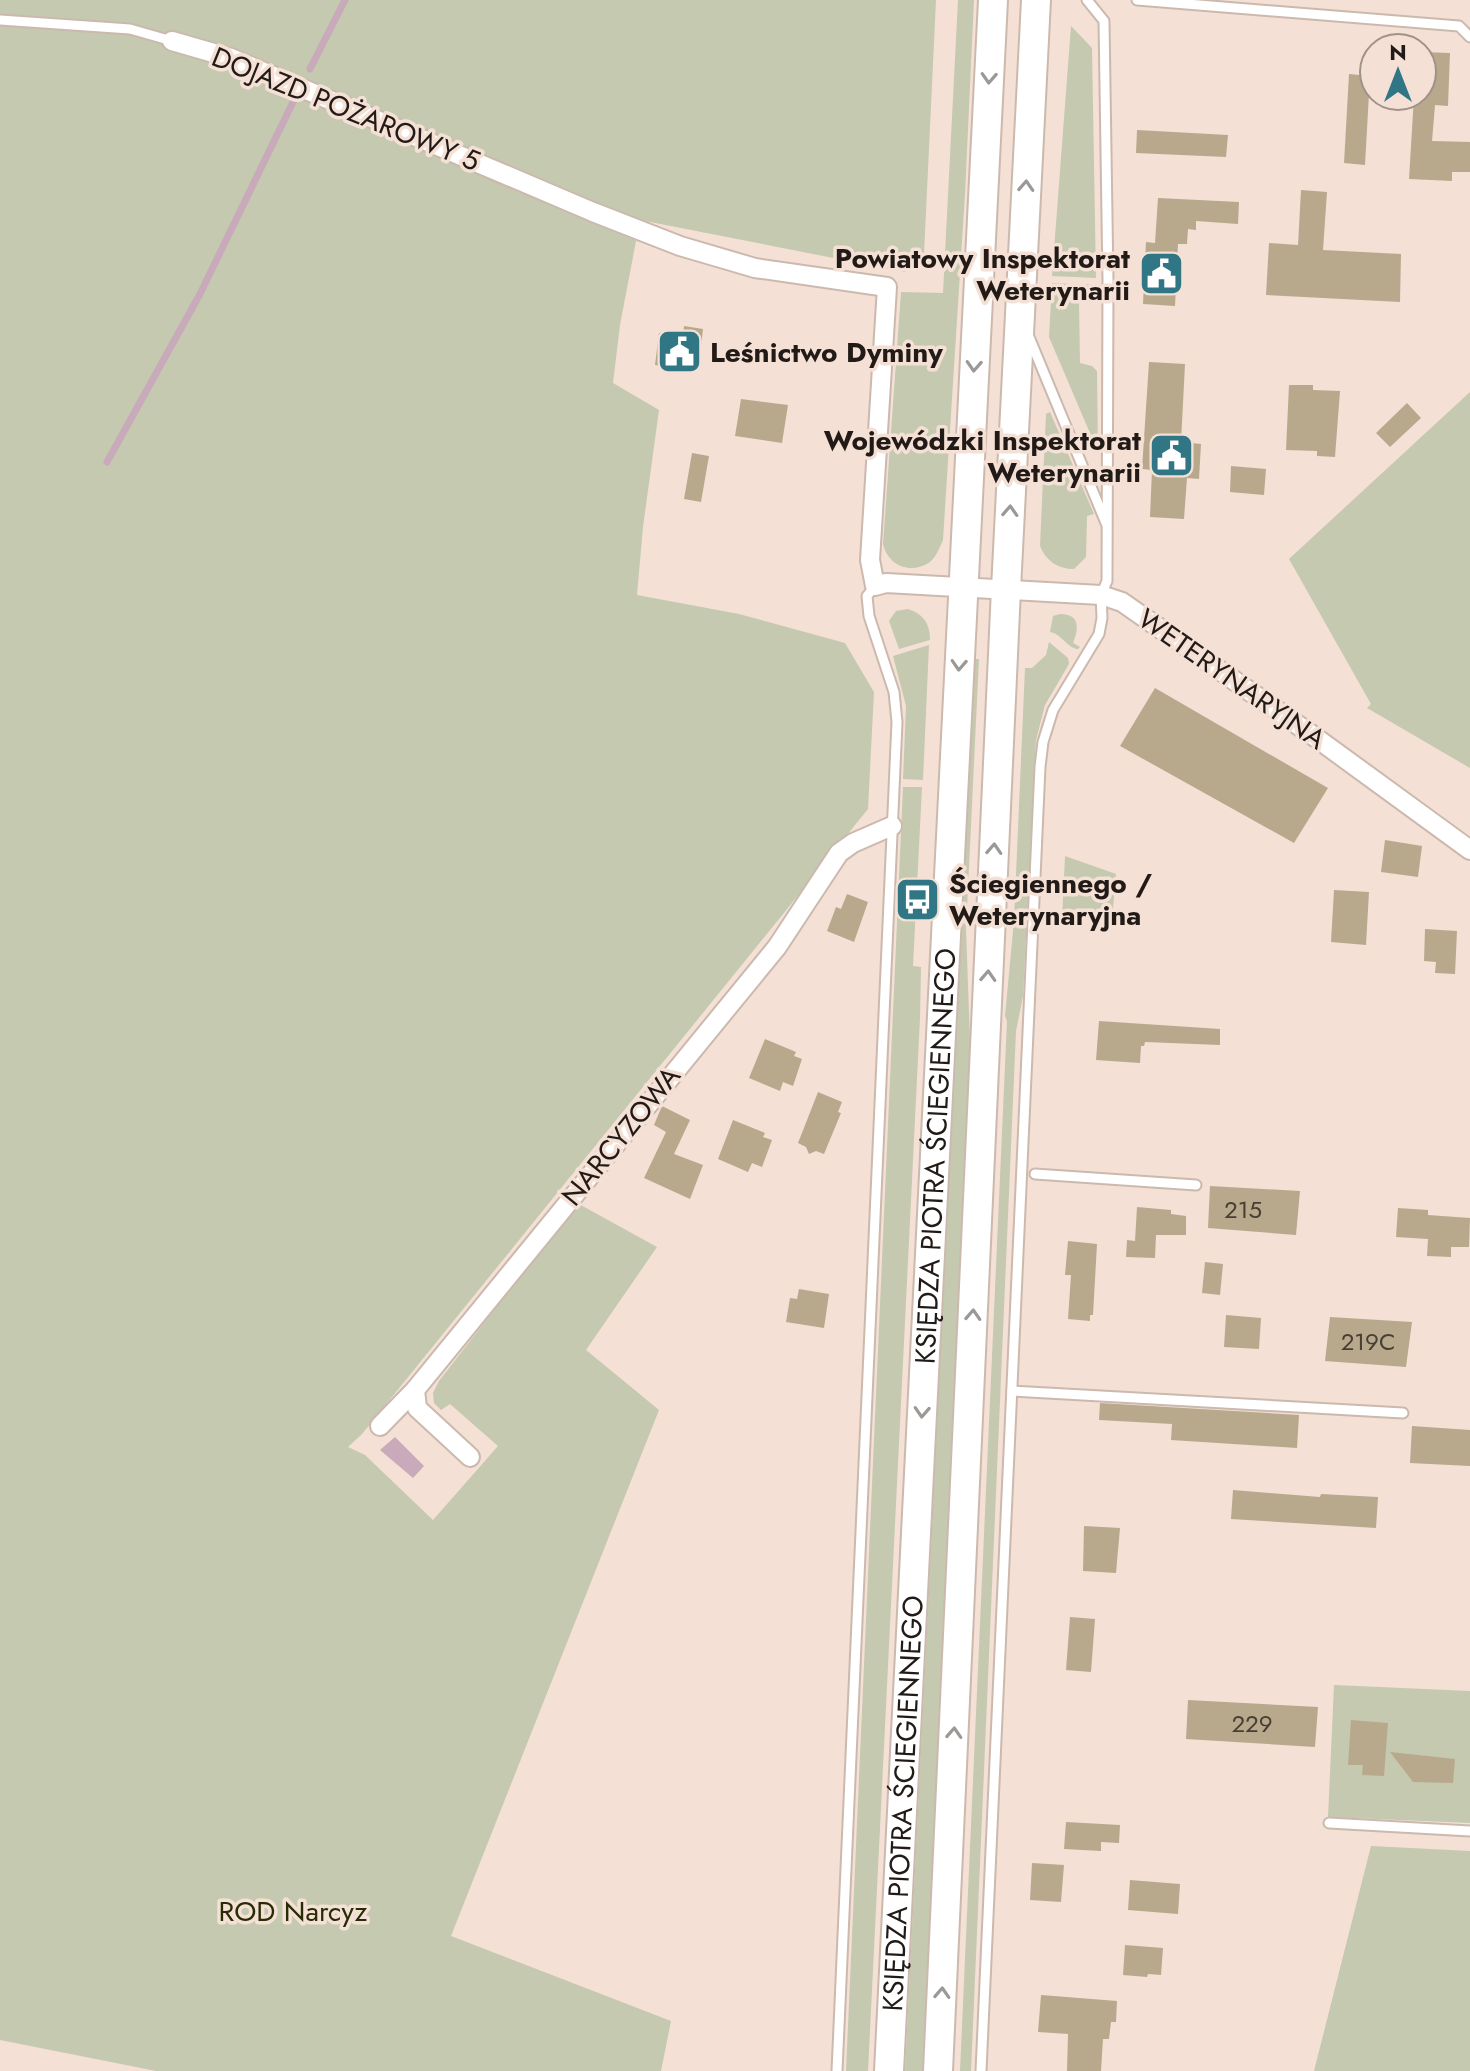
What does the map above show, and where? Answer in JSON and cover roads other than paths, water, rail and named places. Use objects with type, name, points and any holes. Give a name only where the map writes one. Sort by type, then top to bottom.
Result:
[{"type":"main road","name":"KSIĘDZA PIOTRA ŚCIEGIENNEGO","points":[[889,2071],[993,0]]},
{"type":"main road","name":"KSIĘDZA PIOTRA ŚCIEGIENNEGO","points":[[938,2071],[1036,0]]},
{"type":"street","name":"DOJAZD POŻAROWY 5","points":[[172,41],[231,58],[680,246],[755,268],[887,287],[870,560],[875,586]]},
{"type":"street","name":"WETERYNARYJNA","points":[[875,586],[886,583],[1101,595],[1122,602],[1470,850]]},
{"type":"street","name":"NARCYZOWA","points":[[380,1426],[415,1390],[777,947],[839,853],[853,843],[892,826]]},
{"type":"street","points":[[415,1390],[417,1408],[470,1457]]},
{"type":"lane","points":[[981,2071],[1043,742],[1053,710],[1099,634],[1101,595],[1107,581],[1104,21],[1087,0]]},
{"type":"lane","points":[[1137,0],[1459,26],[1470,37]]},
{"type":"lane","name":"DOJAZD POŻAROWY 5","points":[[0,20],[130,29],[172,41]]},
{"type":"lane","points":[[1020,317],[1108,526]]},
{"type":"lane","points":[[837,2071],[897,722],[894,692],[869,616],[867,596],[875,586]]},
{"type":"lane","points":[[1035,1174],[1196,1185]]},
{"type":"lane","points":[[1012,1391],[1403,1413]]},
{"type":"lane","points":[[1329,1823],[1470,1831]]},
{"type":"waterway","points":[[310,69],[345,0]]},
{"type":"waterway","points":[[107,462],[200,294],[293,102]]},
{"type":"place","name":"Powiatowy Inspektorat Weterynarii","points":[[1161,274]]},
{"type":"place","name":"Leśnictwo Dyminy","points":[[679,352]]},
{"type":"place","name":"Wojewódzki Inspektorat Weterynarii","points":[[1172,456]]},
{"type":"place","name":"Ściegiennego / Weterynaryjna","points":[[918,899]]},
{"type":"park label","name":"ROD Narcyz","points":[[293,1911]]}]
